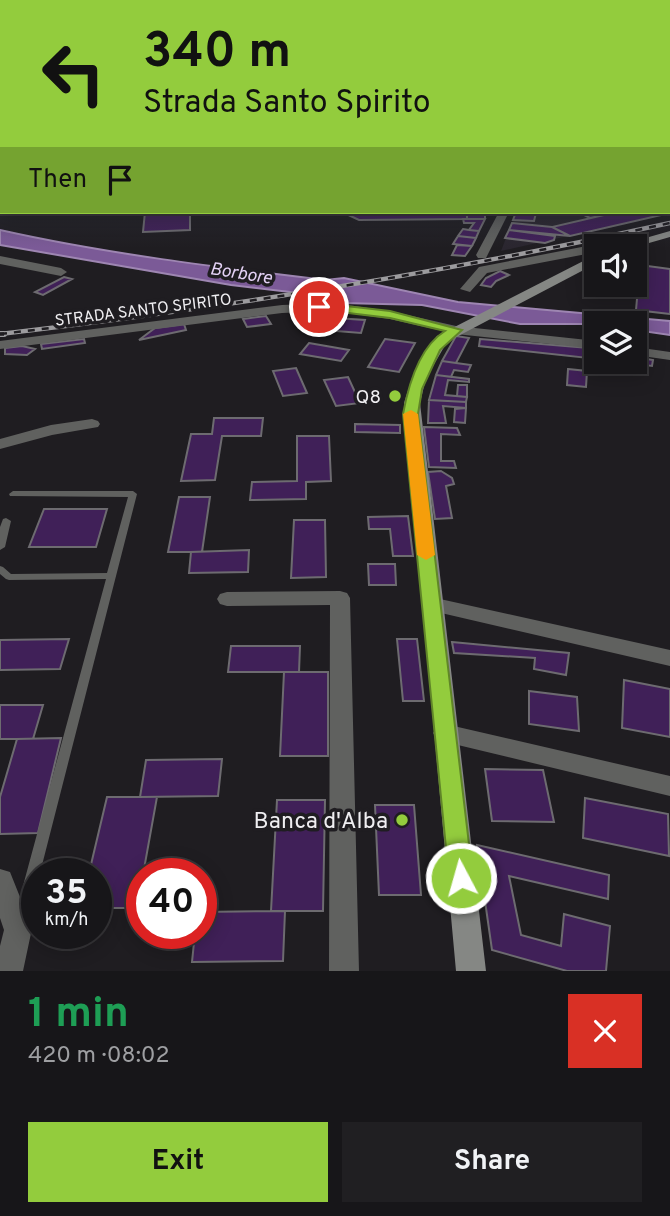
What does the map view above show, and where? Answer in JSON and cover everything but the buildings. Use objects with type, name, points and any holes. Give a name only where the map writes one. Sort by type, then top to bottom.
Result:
[{"type":"street","points":[[482,255],[501,214]]},
{"type":"street","points":[[647,240],[668,235]]},
{"type":"street","points":[[466,289],[483,270],[584,251]]},
{"type":"street","points":[[0,260],[61,272]]},
{"type":"street","points":[[471,971],[411,414],[415,389],[442,339],[584,264]]},
{"type":"street","name":"STRADA SANTO SPIRITO","points":[[0,345],[304,307],[334,307],[584,343]]},
{"type":"street","points":[[647,353],[670,356]]},
{"type":"street","points":[[0,444],[51,430],[92,424]]},
{"type":"street","points":[[227,599],[340,598],[344,971]]},
{"type":"street","points":[[431,604],[670,657]]},
{"type":"street","points":[[445,733],[670,786]]},
{"type":"street","points":[[0,881],[21,917]]},
{"type":"street","points":[[8,971],[21,923]]},
{"type":"lane","points":[[13,494],[133,494],[38,858]]},
{"type":"lane","points":[[0,547],[6,521]]},
{"type":"lane","points":[[0,569],[9,577],[111,576]]},
{"type":"shaded area","points":[[515,214],[666,214],[501,251]]},
{"type":"water","name":"Borbore","points":[[0,230],[162,259],[325,280],[344,278],[458,302],[584,313],[584,324],[520,324],[422,305],[343,303],[341,298],[231,285],[0,245]]},
{"type":"water","points":[[647,319],[670,321],[670,335],[647,332]]},
{"type":"railway","points":[[4,334],[0,334],[168,313],[336,287],[670,223]]},
{"type":"slow traffic","points":[[411,414],[426,555]]},
{"type":"place","name":"Q8","points":[[395,396]]},
{"type":"place","name":"Banca d'Alba","points":[[402,820]]},
{"type":"route","points":[[319,307],[390,315],[456,330],[442,339],[419,378],[411,414],[461,878]]}]
